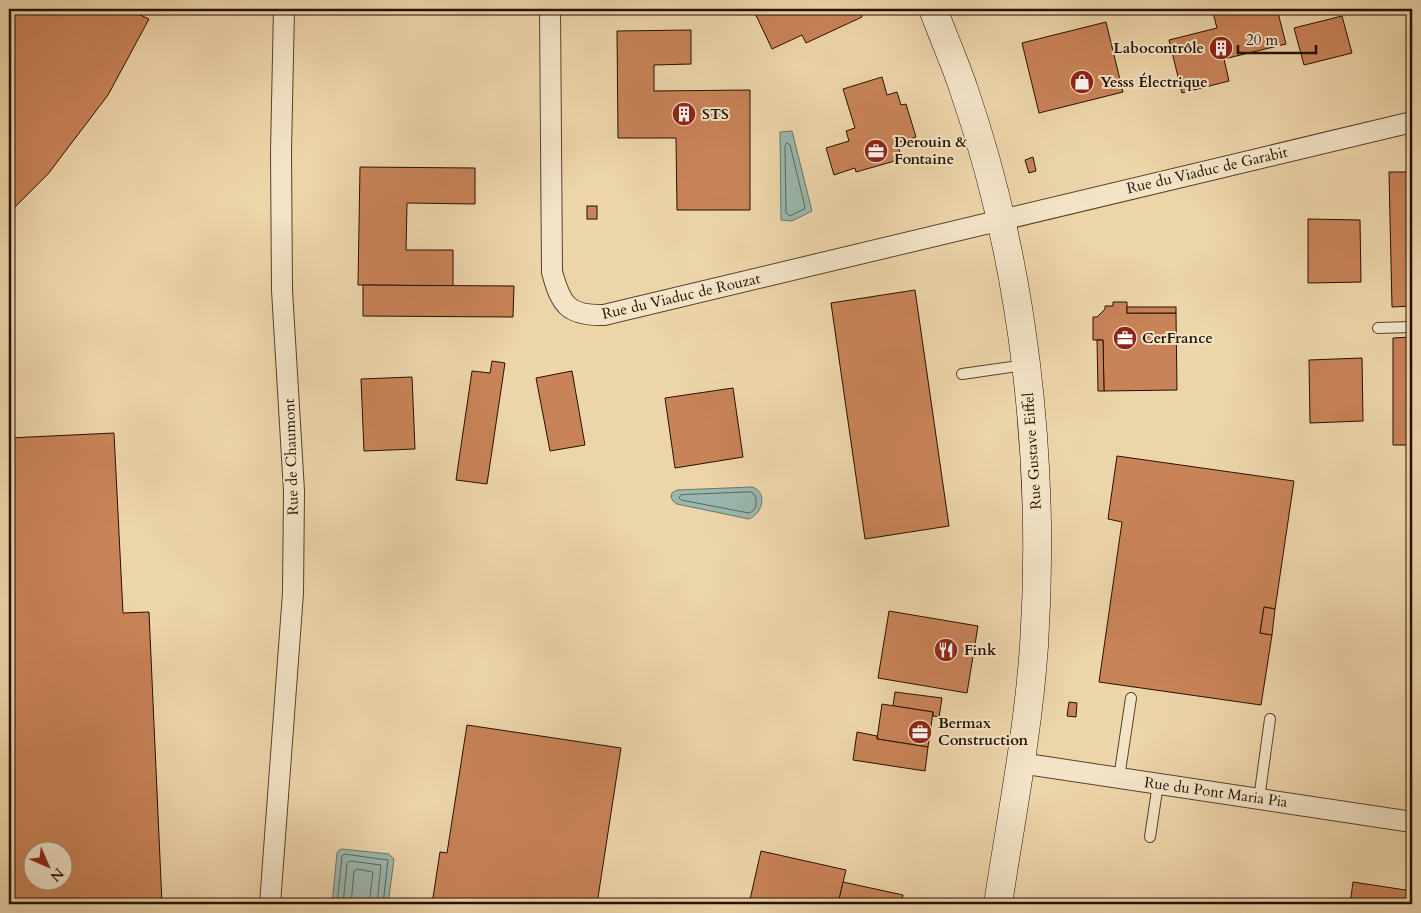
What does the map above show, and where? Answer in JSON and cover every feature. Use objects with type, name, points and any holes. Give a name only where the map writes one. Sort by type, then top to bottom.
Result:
[{"type":"street","name":"Rue de Chaumont","points":[[270,904],[292,593],[294,492],[282,290],[281,151],[284,9]]},
{"type":"street","name":"Rue du Viaduc de Rouzat","points":[[550,9],[552,272],[558,293],[569,308],[585,315],[604,314],[1001,221]]},
{"type":"street","name":"Rue Gustave Eiffel","points":[[933,9],[964,90],[989,171],[1014,282],[1026,365],[1037,508],[1034,644],[1029,705],[998,904]]},
{"type":"street","name":"Rue du Viaduc de Garabit","points":[[1001,221],[1154,182],[1412,122]]},
{"type":"street","name":"Rue du Pont Maria Pia","points":[[1020,763],[1412,822]]},
{"type":"lane","points":[[1378,328],[1412,327]]},
{"type":"lane","points":[[962,374],[1026,365]]},
{"type":"lane","points":[[1119,778],[1131,698]]},
{"type":"lane","points":[[1259,799],[1270,719]]},
{"type":"lane","points":[[1150,837],[1158,784]]},
{"type":"water","points":[[792,131],[812,211],[792,221],[781,220],[780,132]]},
{"type":"water","points":[[752,487],[760,493],[762,503],[758,512],[749,519],[677,504],[671,497],[672,493],[677,490]]},
{"type":"water","points":[[342,849],[389,854],[394,859],[388,904],[332,904],[337,853]]},
{"type":"building","points":[[9,9],[127,9],[149,19],[108,95],[48,174],[9,213]]},
{"type":"building","points":[[753,9],[858,9],[862,17],[806,43],[802,35],[772,49]]},
{"type":"building","name":"Labocontrôle","points":[[1231,9],[1277,9],[1286,44],[1224,59],[1229,81],[1182,93],[1169,40],[1217,28],[1213,13]]},
{"type":"building","points":[[1342,16],[1352,53],[1304,65],[1294,28]]},
{"type":"building","points":[[1106,22],[1123,92],[1039,113],[1022,43]]},
{"type":"building","name":"STS","points":[[691,30],[691,64],[654,65],[654,91],[750,90],[750,210],[677,210],[676,138],[618,138],[617,31]]},
{"type":"building","points":[[882,77],[887,95],[897,92],[901,105],[906,104],[916,137],[897,143],[902,159],[856,172],[855,168],[834,175],[826,148],[849,141],[846,131],[855,128],[843,89]]},
{"type":"building","points":[[1033,157],[1036,171],[1029,173],[1025,160]]},
{"type":"building","points":[[360,167],[475,168],[475,204],[407,203],[406,250],[453,250],[453,286],[358,285]]},
{"type":"building","points":[[1389,172],[1412,172],[1412,306],[1392,307]]},
{"type":"building","points":[[587,206],[597,206],[597,219],[587,219]]},
{"type":"building","points":[[1308,219],[1360,220],[1361,282],[1308,283]]},
{"type":"building","points":[[363,285],[514,286],[513,317],[363,316]]},
{"type":"building","points":[[915,290],[949,526],[865,539],[831,303]]},
{"type":"building","points":[[1113,302],[1127,302],[1127,313],[1176,313],[1177,390],[1104,391],[1103,340],[1093,340],[1093,317],[1097,317],[1105,309],[1105,306],[1113,306]]},
{"type":"building","points":[[1127,307],[1176,307],[1176,313],[1127,313]]},
{"type":"building","points":[[1412,337],[1412,445],[1393,445],[1393,338]]},
{"type":"building","points":[[1097,340],[1103,340],[1104,391],[1098,391]]},
{"type":"building","points":[[1362,358],[1363,421],[1310,423],[1309,360]]},
{"type":"building","points":[[492,361],[505,363],[487,484],[456,480],[472,371],[490,373]]},
{"type":"building","points":[[572,371],[585,445],[550,451],[536,378]]},
{"type":"building","points":[[412,377],[415,449],[364,451],[361,379]]},
{"type":"building","points":[[733,388],[743,457],[675,468],[665,398]]},
{"type":"building","points":[[114,433],[123,613],[149,612],[162,904],[9,904],[9,438]]},
{"type":"building","points":[[1117,456],[1294,481],[1275,609],[1264,607],[1260,633],[1272,635],[1261,705],[1099,682],[1122,522],[1108,519]]},
{"type":"building","points":[[1264,607],[1275,609],[1272,635],[1260,633]]},
{"type":"building","points":[[889,611],[978,626],[967,693],[878,678]]},
{"type":"building","points":[[895,692],[942,698],[939,717],[933,716],[933,712],[893,706]]},
{"type":"building","points":[[1069,702],[1077,703],[1076,717],[1067,716]]},
{"type":"building","points":[[882,704],[933,712],[928,747],[877,739]]},
{"type":"building","points":[[467,725],[621,748],[597,904],[432,904],[440,852],[447,853]]},
{"type":"building","points":[[857,732],[877,736],[877,739],[928,747],[925,771],[853,760]]},
{"type":"building","points":[[761,851],[846,870],[838,904],[749,904]]},
{"type":"building","points":[[843,882],[903,895],[901,904],[838,904]]},
{"type":"building","points":[[1353,882],[1412,891],[1412,904],[1350,904]]},
{"type":"place","name":"Labocontrôle","points":[[1221,48]]},
{"type":"place","name":"Yesss Électrique","points":[[1082,82]]},
{"type":"place","name":"STS","points":[[684,114]]},
{"type":"place","name":"Derouin & Fontaine","points":[[876,151]]},
{"type":"place","name":"CerFrance","points":[[1125,338]]},
{"type":"place","name":"Fink","points":[[946,650]]},
{"type":"place","name":"Bermax Construction","points":[[920,732]]}]
